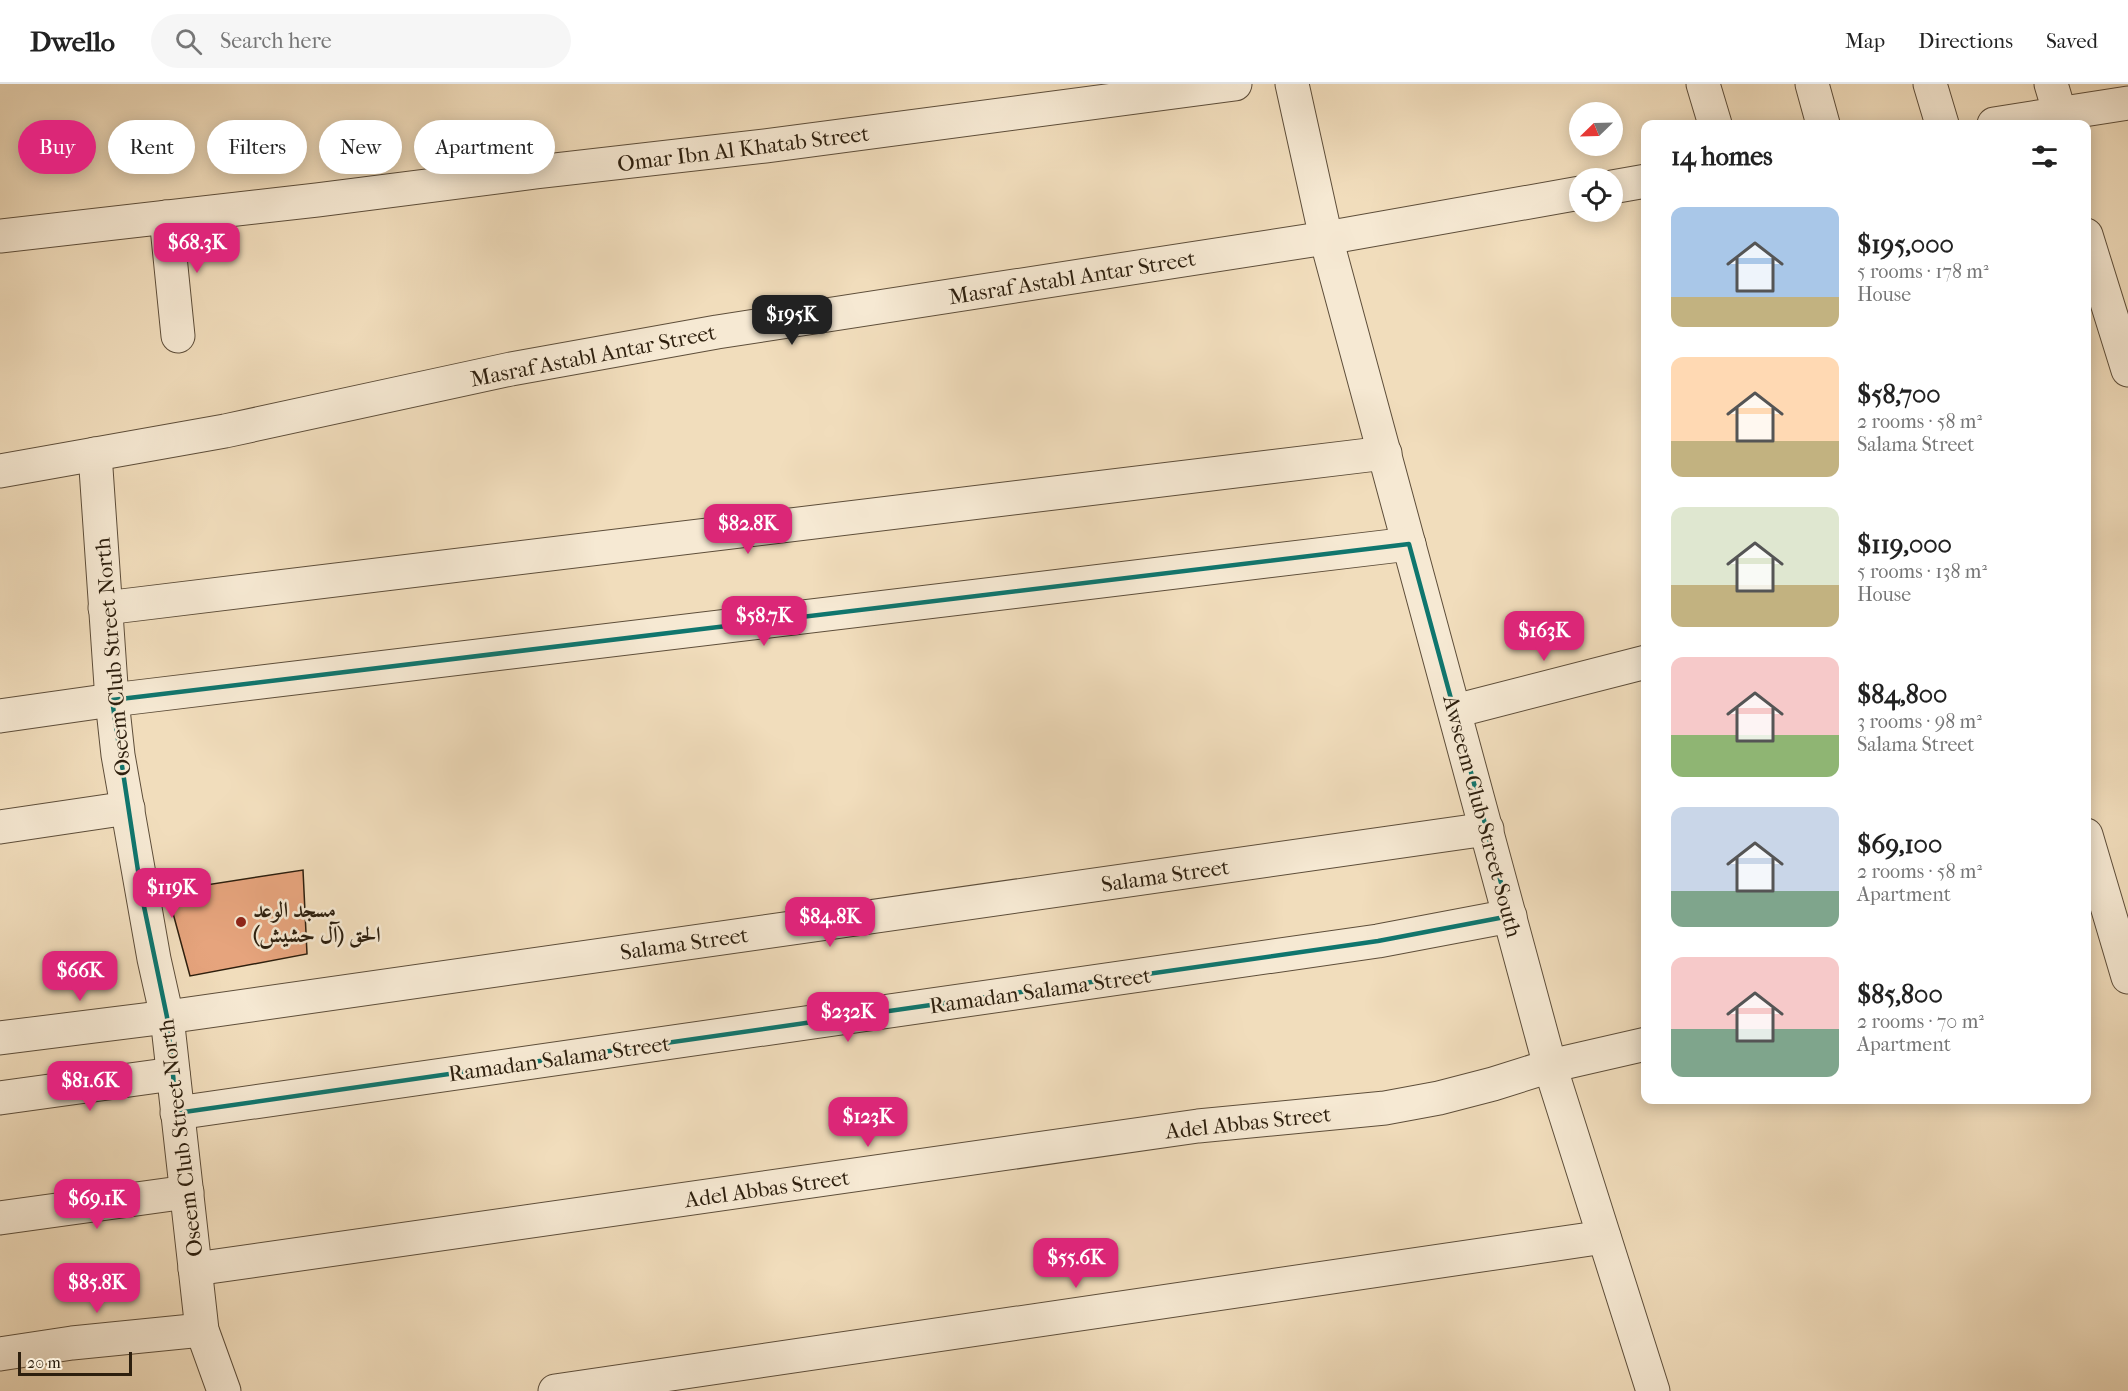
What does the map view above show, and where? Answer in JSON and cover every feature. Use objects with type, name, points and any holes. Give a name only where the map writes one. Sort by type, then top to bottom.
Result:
[{"type":"street","name":"Omar Ibn Al Khatab Street","points":[[0,236],[765,146],[1235,84]]},
{"type":"street","name":"Awseem Club Street South","points":[[1292,84],[1326,238],[1550,1066],[1653,1391]]},
{"type":"street","points":[[1703,84],[1714,120]]},
{"type":"street","points":[[1812,84],[1822,120]]},
{"type":"street","points":[[1930,84],[1941,120]]},
{"type":"street","points":[[2010,120],[2058,108],[2128,103]]},
{"type":"street","points":[[1623,185],[1641,182]]},
{"type":"street","name":"Masraf Astabl Antar Street","points":[[0,471],[225,431],[511,369],[717,332],[1326,238],[1569,195]]},
{"type":"street","points":[[166,217],[178,336]]},
{"type":"street","points":[[2091,251],[2128,370]]},
{"type":"street","points":[[105,608],[1385,453]]},
{"type":"street","name":"Oseem Club Street North","points":[[95,454],[118,755],[152,950],[167,1017],[201,1330],[224,1391]]},
{"type":"street","points":[[0,716],[112,700],[1409,544]]},
{"type":"street","points":[[1455,711],[1641,663]]},
{"type":"street","points":[[0,826],[128,808]]},
{"type":"street","name":"Salama Street","points":[[0,1038],[167,1017],[1487,829]]},
{"type":"street","points":[[2091,852],[2128,977]]},
{"type":"street","name":"Ramadan Salama Street","points":[[177,1113],[1366,943],[1510,916]]},
{"type":"street","name":"Adel Abbas Street","points":[[195,1269],[1198,1126],[1385,1108],[1439,1098],[1550,1066],[1641,1045]]},
{"type":"street","points":[[0,1098],[173,1074]]},
{"type":"street","points":[[0,1218],[187,1192]]},
{"type":"street","points":[[555,1391],[1604,1237]]},
{"type":"street","points":[[0,1354],[72,1343],[201,1330]]},
{"type":"highlighted area","points":[[1409,544],[1510,916],[1378,941],[177,1113],[167,1017],[142,897],[112,700]]},
{"type":"building","name":"مسجد الوعد الحق (آل حشيش)","points":[[303,870],[307,954],[190,976],[167,891]]},
{"type":"place","name":"مسجد الوعد الحق (آل حشيش)","points":[[241,922]]}]
